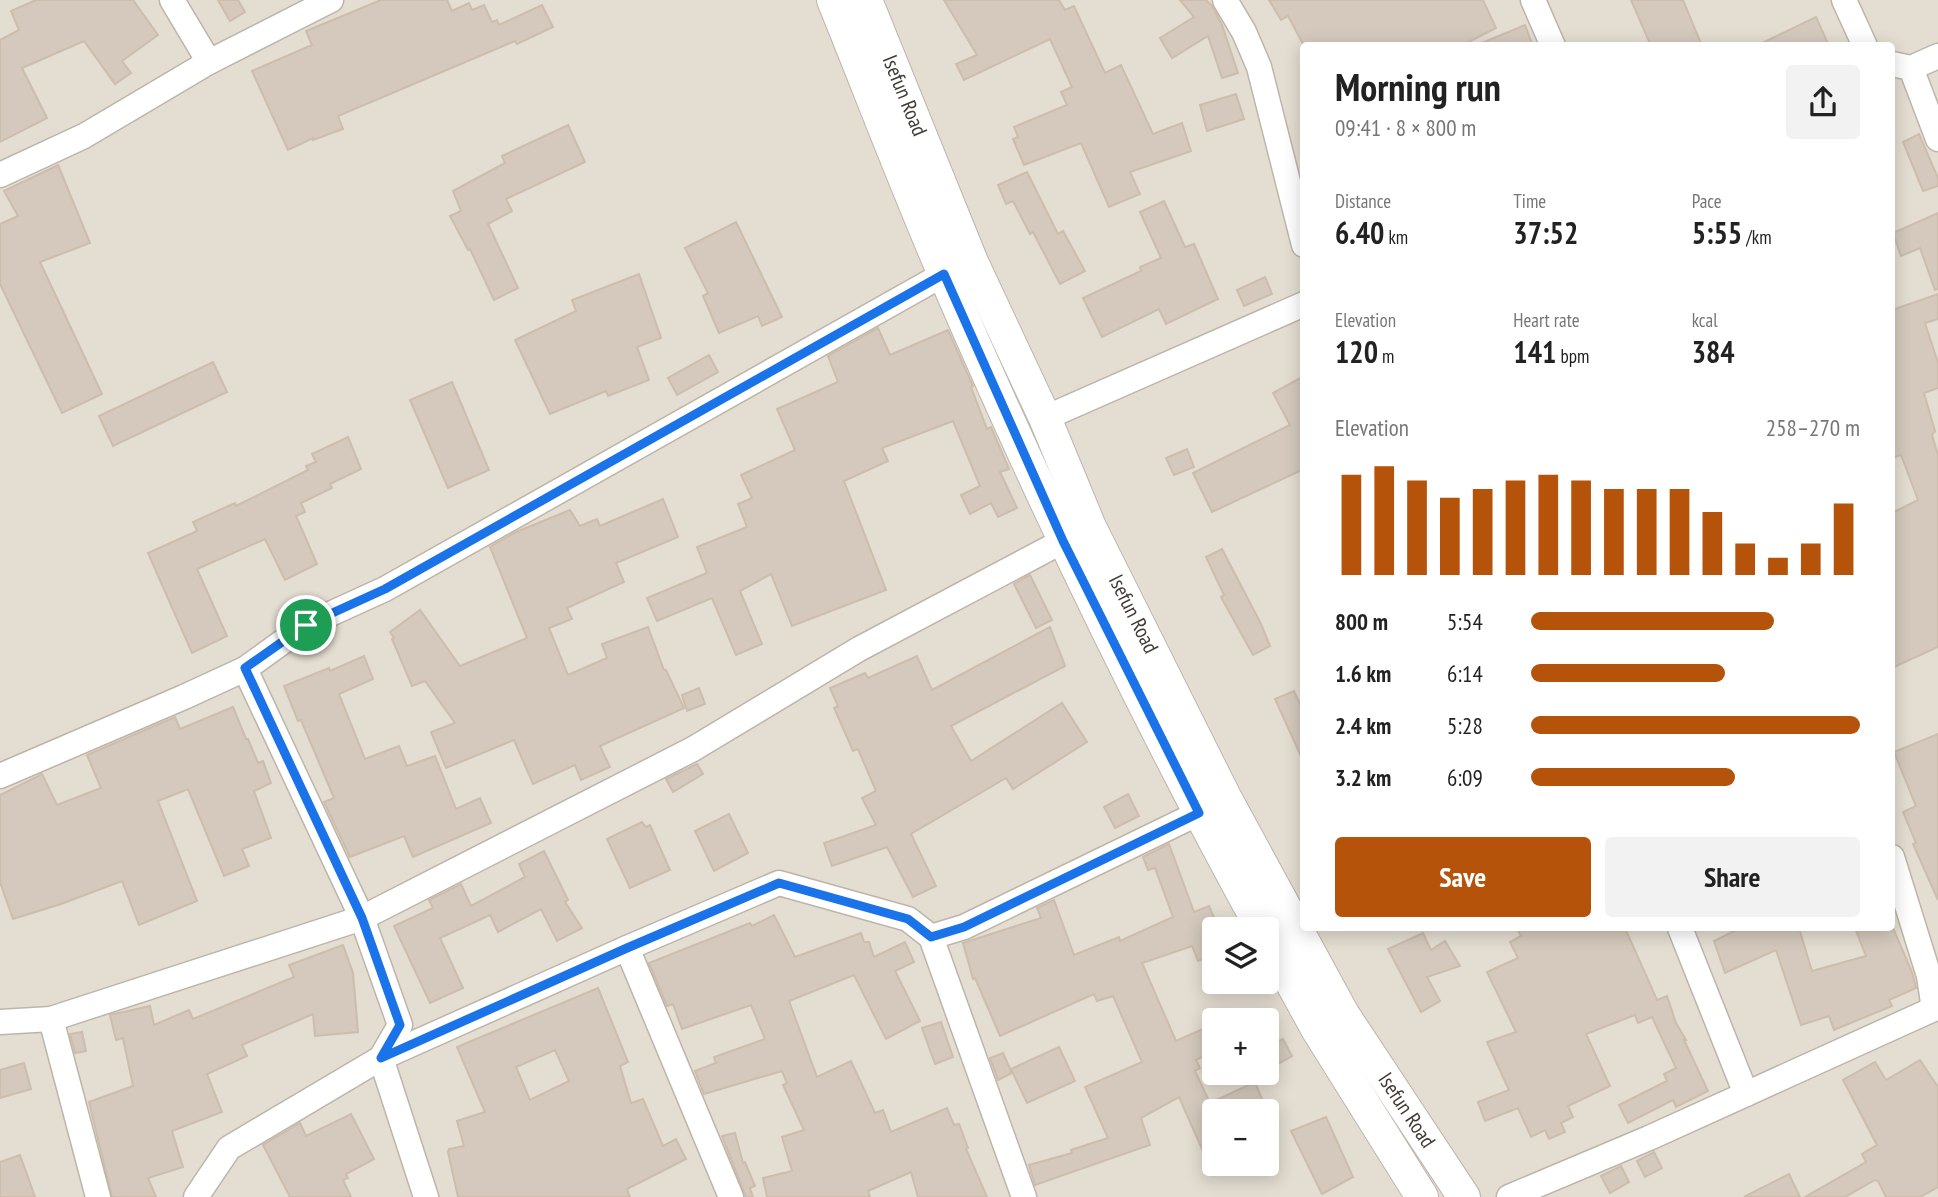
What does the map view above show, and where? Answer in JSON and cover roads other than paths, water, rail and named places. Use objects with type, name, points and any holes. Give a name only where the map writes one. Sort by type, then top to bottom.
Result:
[{"type":"street","points":[[172,0],[209,62]]},
{"type":"street","points":[[0,175],[85,136],[209,62],[331,0]]},
{"type":"street","name":"Isefun Road","points":[[833,0],[944,274],[1063,541],[1199,813],[1255,917]]},
{"type":"street","name":"Isefun Road","points":[[866,0],[972,262],[1045,418],[1090,527],[1226,799],[1343,1014],[1464,1197]]},
{"type":"street","points":[[1225,0],[1244,32],[1259,67],[1300,228]]},
{"type":"street","points":[[1533,0],[1551,42]]},
{"type":"street","points":[[1844,0],[1863,42]]},
{"type":"street","points":[[1938,56],[1901,66],[1938,139]]},
{"type":"street","points":[[0,776],[245,668],[306,625],[385,589],[944,274]]},
{"type":"street","points":[[1045,418],[1300,306]]},
{"type":"street","points":[[0,1022],[51,1019],[362,918],[693,749],[859,649],[1063,541]]},
{"type":"street","points":[[245,668],[362,918],[400,1025],[381,1058],[426,1197]]},
{"type":"street","points":[[931,937],[964,927],[1199,813]]},
{"type":"street","points":[[1509,1197],[1936,1008],[1929,976],[1895,867]]},
{"type":"street","points":[[196,1197],[229,1148],[381,1058],[779,883],[908,919],[931,937],[1024,1197]]},
{"type":"street","points":[[1681,931],[1746,1094]]},
{"type":"street","points":[[627,948],[731,1197]]},
{"type":"street","name":"Isefun Road","points":[[1279,960],[1317,1029],[1422,1197]]},
{"type":"street","points":[[51,1019],[98,1197]]}]
